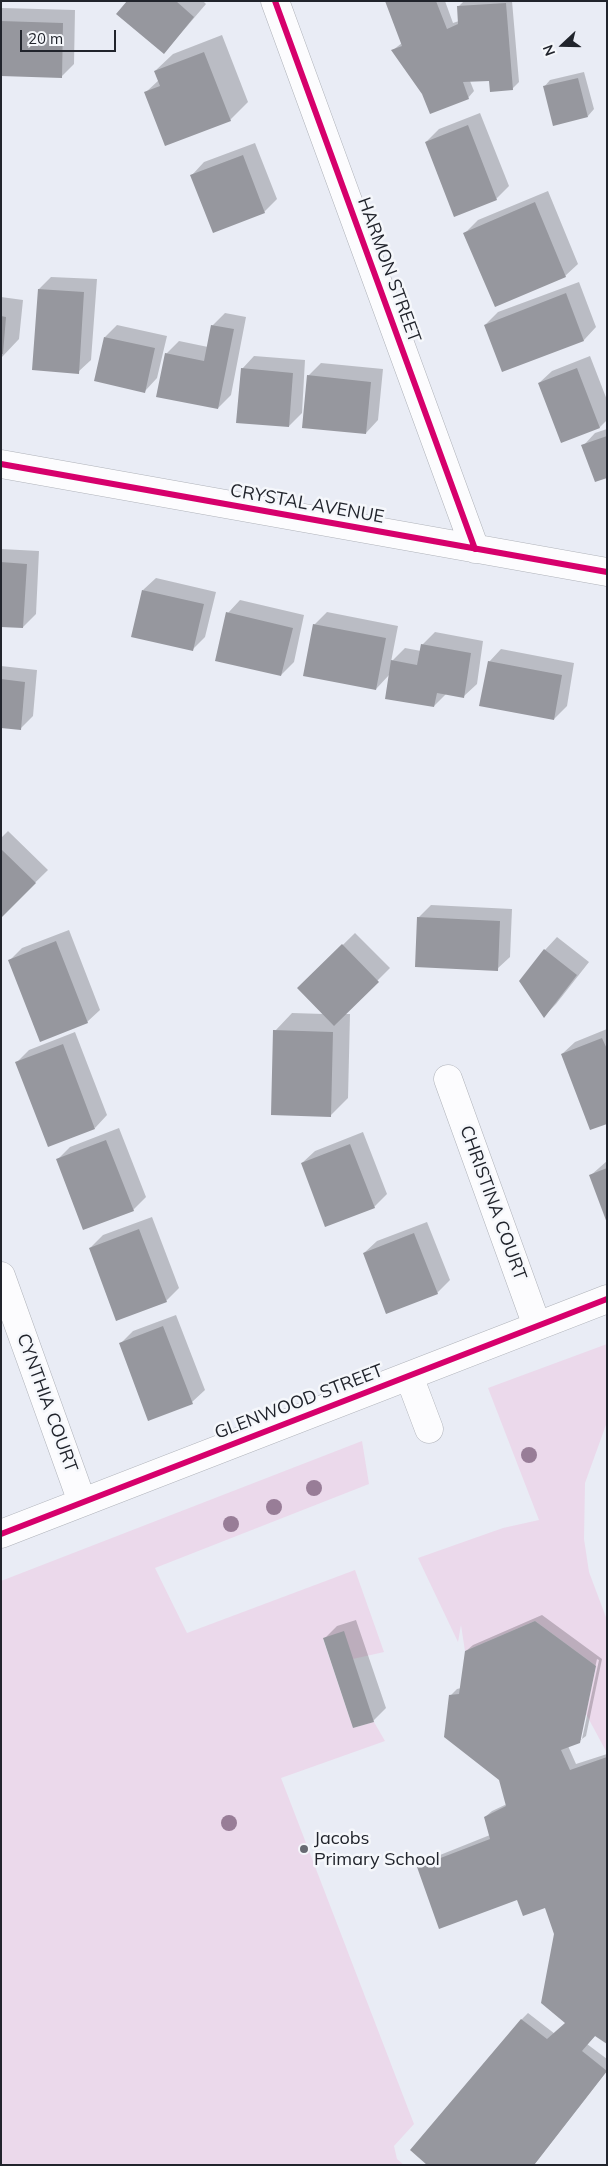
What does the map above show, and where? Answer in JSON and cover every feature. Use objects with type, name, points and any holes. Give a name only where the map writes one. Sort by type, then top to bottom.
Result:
[{"type":"street","name":"HARMON STREET","points":[[275,1],[475,550]]},
{"type":"street","name":"CRYSTAL AVENUE","points":[[1,464],[475,550],[607,572]]},
{"type":"street","name":"CHRISTINA COURT","points":[[448,1080],[537,1326]]},
{"type":"street","name":"CYNTHIA COURT","points":[[1,1276],[82,1502]]},
{"type":"street","name":"GLENWOOD STREET","points":[[1,1534],[607,1300]]},
{"type":"street","points":[[408,1376],[429,1429]]},
{"type":"shaded area","points":[[607,1344],[607,1422],[585,1483],[584,1539],[589,1572],[607,1620],[607,1753],[586,1714],[596,1666],[535,1621],[465,1651],[461,1625],[458,1642],[418,1558],[503,1528],[539,1520],[488,1388]]},
{"type":"shaded area","points":[[362,1441],[369,1484],[155,1568],[187,1633],[355,1570],[384,1652],[353,1659],[323,1639],[353,1728],[374,1722],[385,1741],[281,1778],[414,2124],[394,2146],[397,2159],[404,2165],[1,2165],[1,1581]]},
{"type":"building","points":[[127,1],[176,1],[194,17],[164,54],[116,14]]},
{"type":"building","points":[[385,1],[436,1],[447,29],[458,24],[457,6],[506,3],[513,90],[490,92],[489,81],[463,82],[469,99],[430,114],[422,94],[391,50],[402,46]]},
{"type":"building","points":[[1,21],[63,23],[62,78],[1,76]]},
{"type":"building","points":[[204,52],[231,121],[165,146],[144,92],[160,86],[154,71]]},
{"type":"building","points":[[578,78],[588,117],[553,126],[543,86]]},
{"type":"building","points":[[468,125],[497,200],[454,217],[425,142]]},
{"type":"building","points":[[243,155],[265,213],[213,233],[190,175]]},
{"type":"building","points":[[535,202],[566,277],[495,307],[463,233]]},
{"type":"building","points":[[38,289],[84,292],[79,374],[32,370]]},
{"type":"building","points":[[566,293],[584,341],[502,372],[484,325]]},
{"type":"building","points":[[1,316],[6,317],[3,354],[1,354]]},
{"type":"building","points":[[211,325],[234,329],[218,409],[156,397],[165,353],[204,361]]},
{"type":"building","points":[[104,337],[155,348],[145,393],[94,381]]},
{"type":"building","points":[[241,368],[293,373],[289,427],[236,423]]},
{"type":"building","points":[[577,368],[600,428],[561,443],[538,383]]},
{"type":"building","points":[[307,375],[371,382],[366,434],[302,428]]},
{"type":"building","points":[[607,436],[607,478],[595,482],[581,445]]},
{"type":"building","points":[[1,562],[27,564],[23,628],[1,627]]},
{"type":"building","points":[[142,590],[204,604],[193,651],[131,637]]},
{"type":"building","points":[[226,612],[293,628],[281,676],[215,661]]},
{"type":"building","points":[[313,624],[386,638],[376,690],[303,676]]},
{"type":"building","points":[[421,644],[471,653],[464,698],[437,693],[434,707],[385,699],[391,660],[417,665]]},
{"type":"building","points":[[488,661],[562,675],[554,720],[479,706]]},
{"type":"building","points":[[1,679],[25,682],[21,730],[1,728]]},
{"type":"building","points":[[1,849],[36,883],[1,918]]},
{"type":"building","points":[[417,917],[500,921],[498,971],[415,967]]},
{"type":"building","points":[[56,941],[88,1023],[40,1042],[8,960]]},
{"type":"building","points":[[342,944],[379,982],[334,1026],[297,988]]},
{"type":"building","points":[[544,949],[577,975],[544,1018],[519,981]]},
{"type":"building","points":[[273,1030],[333,1032],[331,1117],[271,1115]]},
{"type":"building","points":[[602,1038],[607,1049],[607,1124],[590,1130],[561,1054]]},
{"type":"building","points":[[63,1044],[95,1129],[48,1147],[15,1062]]},
{"type":"building","points":[[106,1140],[134,1211],[83,1230],[56,1159]]},
{"type":"building","points":[[350,1144],[375,1208],[325,1227],[301,1163]]},
{"type":"building","points":[[607,1168],[607,1223],[589,1175]]},
{"type":"building","points":[[139,1229],[167,1302],[116,1321],[89,1248]]},
{"type":"building","points":[[414,1233],[438,1294],[386,1314],[363,1253]]},
{"type":"building","points":[[163,1326],[193,1404],[148,1421],[119,1343]]},
{"type":"building","points":[[535,1621],[596,1666],[580,1743],[561,1750],[570,1770],[607,1757],[607,2044],[595,2036],[582,2051],[607,2071],[534,2165],[427,2165],[410,2150],[521,2019],[547,2039],[565,2023],[541,2003],[554,1934],[545,1908],[523,1916],[517,1900],[439,1929],[417,1867],[490,1839],[484,1817],[506,1806],[499,1780],[444,1737],[449,1695],[459,1694],[465,1651]]},
{"type":"building","points":[[344,1631],[374,1722],[353,1728],[323,1638]]},
{"type":"cycle path","points":[[275,1],[475,549]]},
{"type":"cycle path","points":[[1,464],[607,572]]},
{"type":"cycle path","points":[[1,1534],[607,1299]]},
{"type":"place","name":"Jacobs Primary School","points":[[304,1849]]}]
